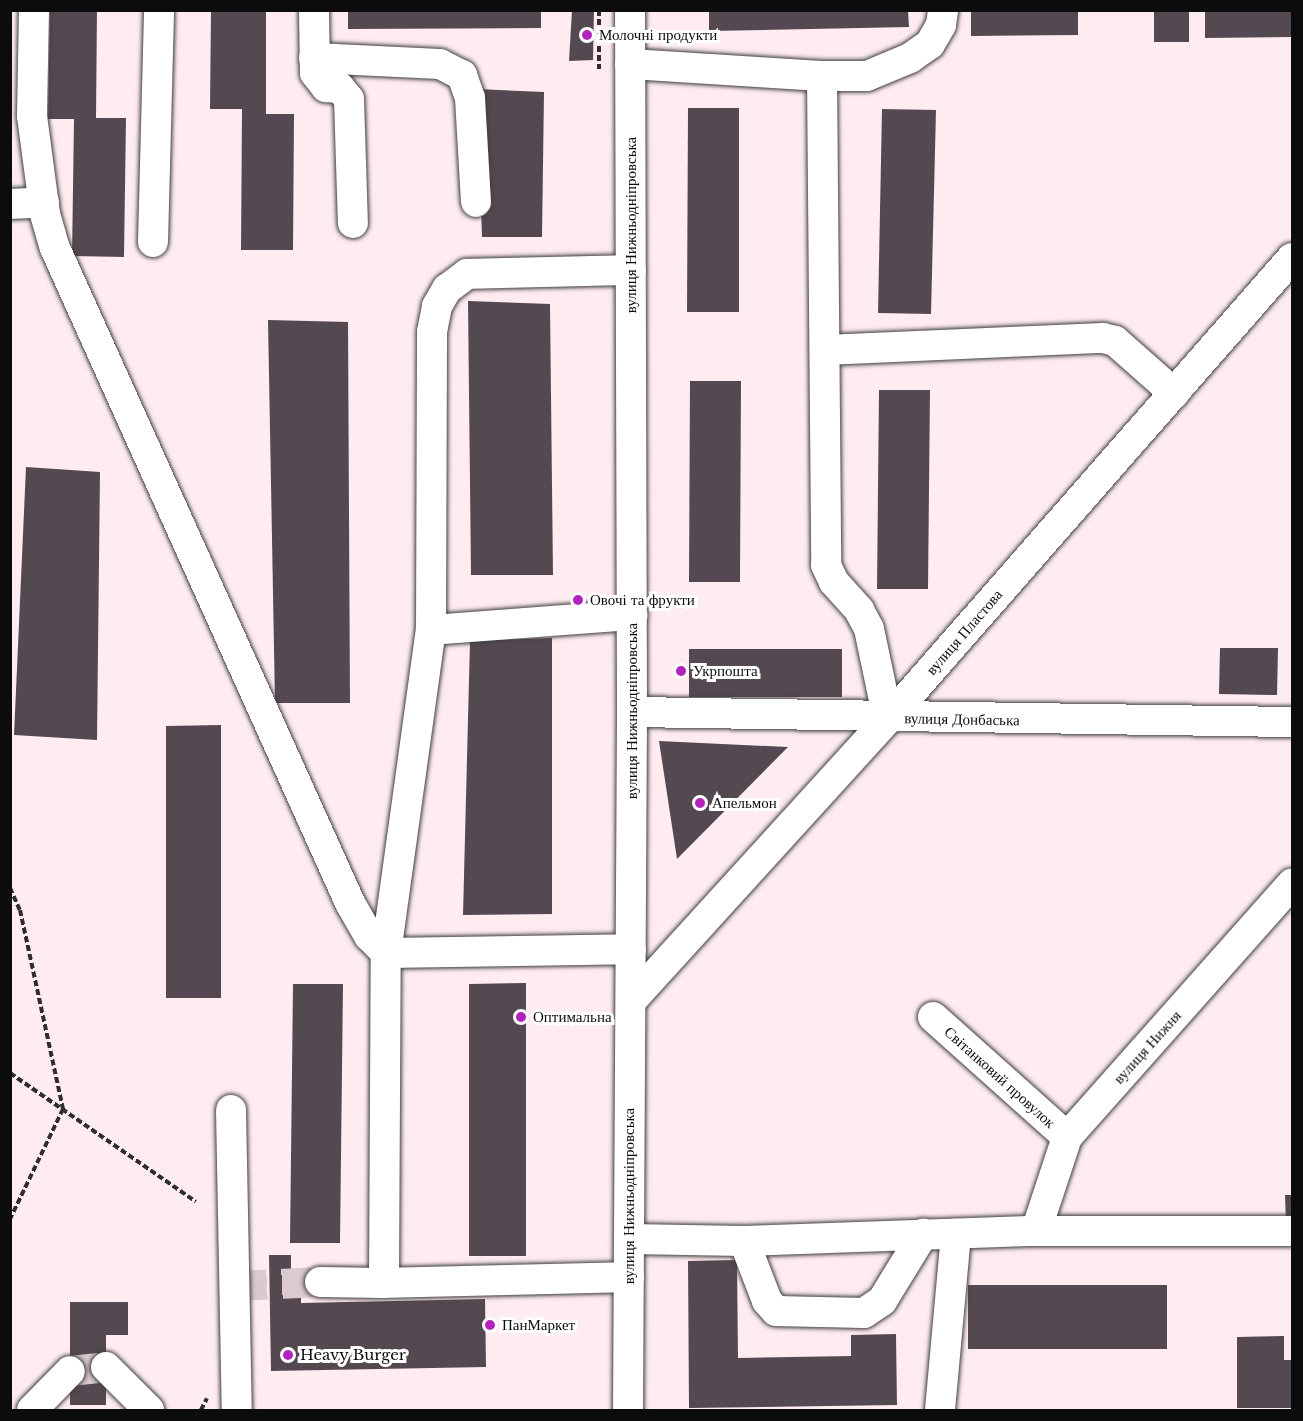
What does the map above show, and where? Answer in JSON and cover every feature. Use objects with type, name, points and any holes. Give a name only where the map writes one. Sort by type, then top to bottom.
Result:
[{"type":"street","points":[[34,10],[32,116],[44,202],[55,248],[72,290],[220,607],[325,848],[360,921],[386,953]]},
{"type":"street","points":[[153,242],[159,10]]},
{"type":"street","points":[[314,10],[314,58],[319,80],[326,87],[340,88],[349,99],[353,223]]},
{"type":"street","name":"вулиця Нижньодніпровська","points":[[628,1410],[632,712],[630,10]]},
{"type":"street","points":[[630,64],[822,76],[867,76],[910,58],[930,44],[941,25],[943,10]]},
{"type":"street","points":[[314,58],[440,64],[462,75],[470,98],[476,202]]},
{"type":"street","points":[[822,76],[826,565],[834,582],[859,610],[869,629],[888,718]]},
{"type":"street","points":[[10,204],[44,202]]},
{"type":"street","name":"вулиця Пластова","points":[[630,1001],[888,718],[1293,258]]},
{"type":"street","points":[[384,1283],[386,953],[431,630],[432,332],[437,306],[447,289],[467,274],[631,270]]},
{"type":"street","points":[[825,350],[1103,338],[1115,341],[1174,393]]},
{"type":"street","points":[[431,630],[632,615]]},
{"type":"street","name":"вулиця Донбаська","points":[[632,712],[888,718],[1293,722]]},
{"type":"street","name":"вулиця Нижня","points":[[1036,1231],[1067,1137],[1293,884]]},
{"type":"street","points":[[386,953],[631,949]]},
{"type":"street","name":"Світанковий провулок","points":[[933,1017],[1067,1137]]},
{"type":"street","points":[[231,1110],[237,1410]]},
{"type":"street","points":[[629,1239],[744,1241],[1036,1231],[1293,1231]]},
{"type":"street","points":[[744,1241],[767,1301],[776,1311],[864,1313],[882,1301],[923,1234]]},
{"type":"street","points":[[940,1410],[956,1234]]},
{"type":"street","points":[[320,1282],[384,1283],[629,1277]]},
{"type":"street","points":[[106,1367],[149,1410]]},
{"type":"street","points":[[32,1410],[70,1371]]},
{"type":"path","points":[[10,888],[20,910],[63,1109],[10,1219]]},
{"type":"path","points":[[10,1073],[196,1202]]},
{"type":"building","points":[[50,10],[97,10],[96,118],[126,118],[124,257],[72,256],[74,119],[48,119]]},
{"type":"building","points":[[211,10],[266,10],[266,114],[294,114],[293,250],[241,250],[242,109],[210,109]]},
{"type":"building","points":[[348,10],[541,10],[541,28],[348,29]]},
{"type":"building","points":[[572,10],[594,10],[593,60],[569,61]]},
{"type":"building","points":[[709,10],[908,10],[909,27],[709,31]]},
{"type":"building","points":[[971,10],[1078,10],[1078,35],[971,36]]},
{"type":"building","points":[[1154,10],[1189,10],[1189,42],[1154,42]]},
{"type":"building","points":[[1205,10],[1292,10],[1292,37],[1205,38]]},
{"type":"building","points":[[477,89],[544,92],[542,237],[482,237]]},
{"type":"building","points":[[688,108],[739,108],[739,312],[687,312]]},
{"type":"building","points":[[882,109],[936,110],[931,314],[878,313]]},
{"type":"building","points":[[468,301],[550,304],[553,575],[471,575]]},
{"type":"building","points":[[268,320],[348,322],[350,703],[275,703]]},
{"type":"building","points":[[690,381],[741,381],[740,582],[689,582]]},
{"type":"building","points":[[879,390],[930,390],[928,589],[877,589]]},
{"type":"building","points":[[26,467],[100,472],[97,740],[14,735]]},
{"type":"building","points":[[552,638],[552,914],[463,915],[470,641]]},
{"type":"building","points":[[1220,648],[1278,648],[1277,695],[1219,694]]},
{"type":"building","points":[[689,649],[842,649],[842,697],[689,697]]},
{"type":"building","points":[[221,725],[221,998],[166,998],[166,726]]},
{"type":"building","name":"Апельмон","points":[[659,741],[788,747],[677,859]]},
{"type":"building","points":[[526,983],[526,1256],[469,1256],[469,984]]},
{"type":"building","points":[[293,984],[343,984],[340,1243],[290,1243]]},
{"type":"building","points":[[1285,1195],[1292,1195],[1292,1223],[1286,1223]]},
{"type":"building","points":[[269,1255],[291,1255],[291,1272],[301,1272],[301,1303],[485,1299],[486,1367],[271,1371]]},
{"type":"building","points":[[737,1260],[738,1358],[851,1356],[851,1335],[896,1334],[897,1405],[689,1408],[688,1261]]},
{"type":"building","points":[[968,1285],[1167,1285],[1167,1349],[968,1349]]},
{"type":"building","points":[[70,1302],[128,1302],[128,1335],[106,1335],[106,1405],[70,1405]]},
{"type":"building","points":[[1284,1336],[1284,1360],[1292,1360],[1292,1408],[1237,1408],[1237,1337]]},
{"type":"tunnel","points":[[237,1286],[320,1282]]},
{"type":"tunnel","points":[[70,1371],[106,1367]]},
{"type":"place","name":"Молочні продукти","points":[[587,35]]},
{"type":"place","name":"Овочі та фрукти","points":[[578,600]]},
{"type":"place","name":"Укрпошта","points":[[681,671]]},
{"type":"place","name":"Апельмон","points":[[700,803]]},
{"type":"place","name":"Оптимальна","points":[[521,1017]]},
{"type":"place","name":"ПанМаркет","points":[[490,1325]]},
{"type":"place","name":"Heavy Burger","points":[[288,1355]]}]
